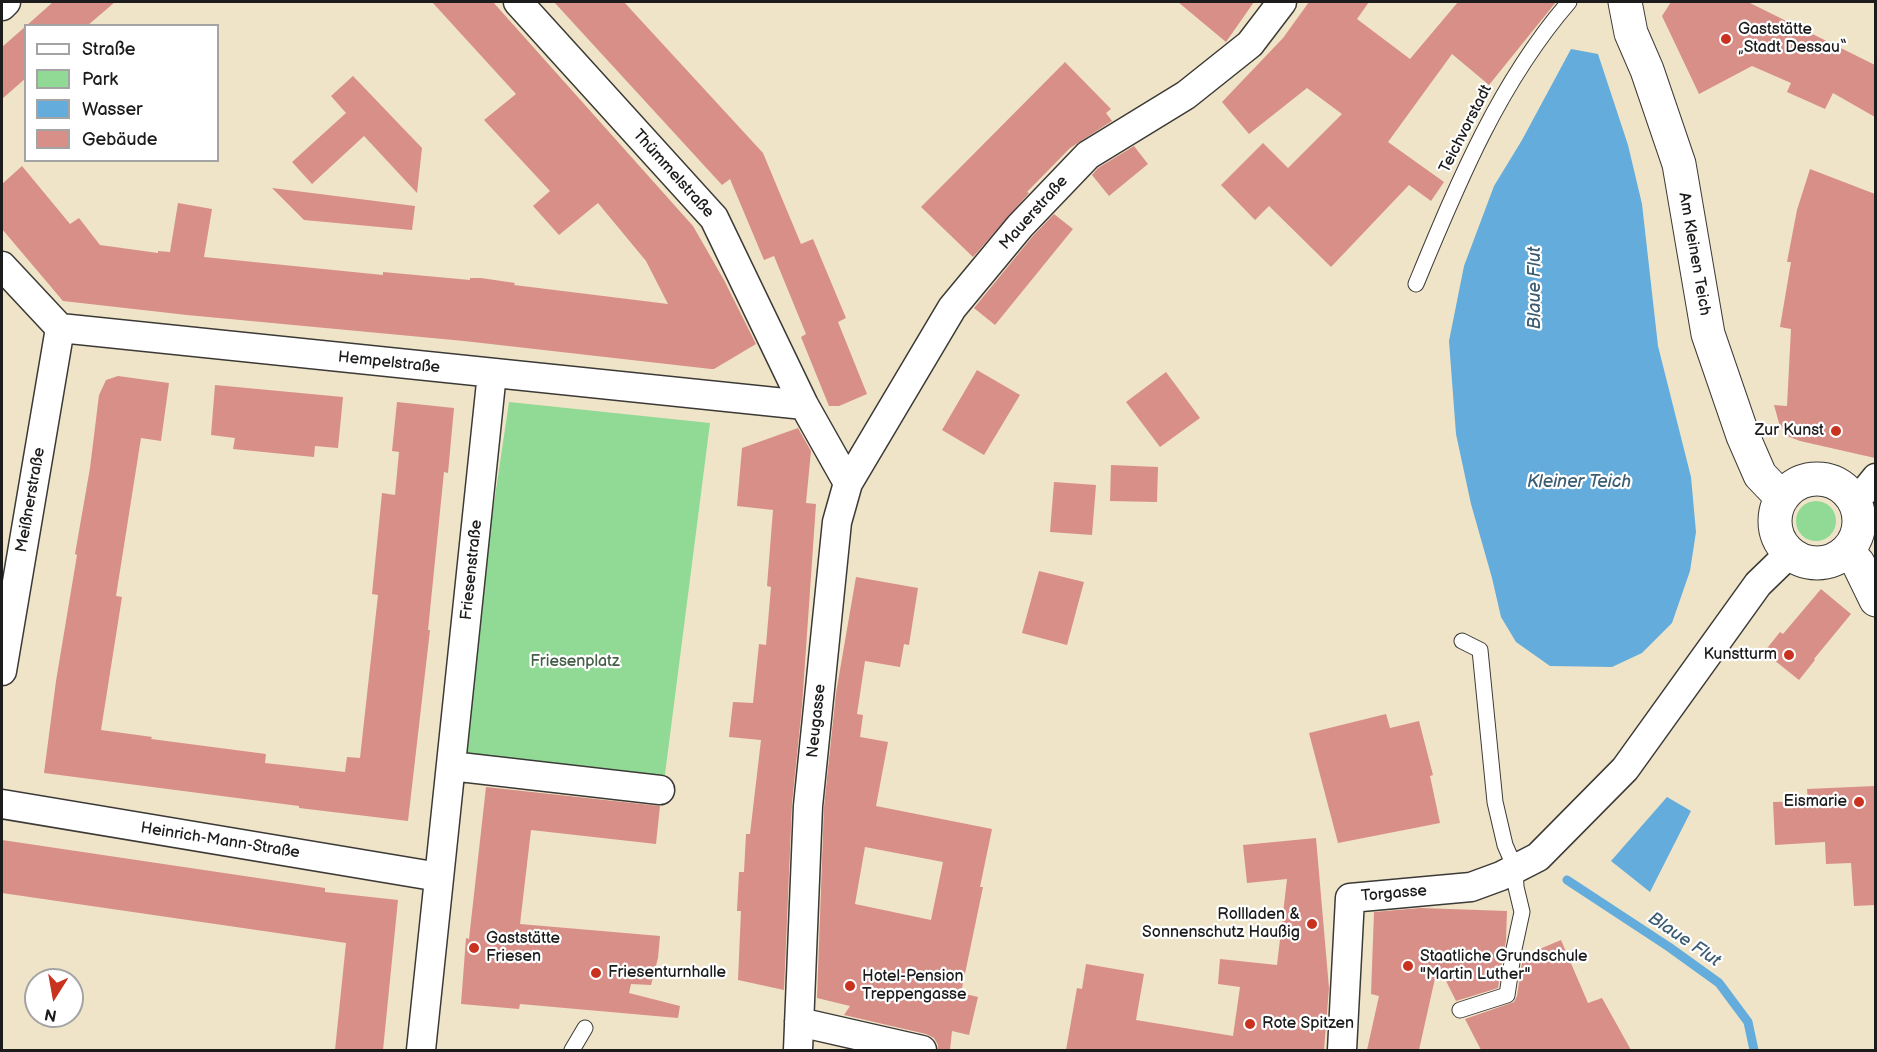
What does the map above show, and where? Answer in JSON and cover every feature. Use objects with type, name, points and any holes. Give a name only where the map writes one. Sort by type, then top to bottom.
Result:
[{"type":"street","points":[[2,6],[6,2]]},
{"type":"street","name":"Thümmelstraße","points":[[518,2],[714,218],[804,405]]},
{"type":"street","name":"Mauerstraße","points":[[848,483],[952,308],[1020,226],[1088,155],[1186,94],[1250,44],[1282,2]]},
{"type":"street","name":"Am Kleinen Teich","points":[[1625,2],[1631,33],[1647,70],[1679,164],[1708,334],[1743,436],[1760,475],[1782,498]]},
{"type":"street","points":[[2,266],[60,328]]},
{"type":"street","name":"Hempelstraße","points":[[60,328],[804,405]]},
{"type":"street","name":"Meißnerstraße","points":[[2,671],[60,328]]},
{"type":"street","name":"Friesenstraße","points":[[421,1050],[492,373]]},
{"type":"street","points":[[804,405],[848,483]]},
{"type":"street","points":[[1814,479],[1827,480],[1847,490],[1864,488],[1856,539],[1848,552],[1827,562],[1814,563],[1801,560],[1782,544],[1775,521],[1782,498],[1791,489],[1802,482],[1814,479]]},
{"type":"street","name":"Neugasse","points":[[798,1050],[808,806],[837,522],[848,483]]},
{"type":"street","points":[[1848,552],[1858,562],[1875,600]]},
{"type":"street","points":[[1515,868],[1538,857],[1625,769],[1758,584],[1790,553]]},
{"type":"street","points":[[451,766],[660,790]]},
{"type":"street","name":"Heinrich-Mann-Straße","points":[[2,804],[439,877]]},
{"type":"street","name":"Torgasse","points":[[1342,1050],[1350,898],[1471,887],[1515,868]]},
{"type":"street","points":[[799,1022],[922,1050]]},
{"type":"lane","name":"Teichvorstadt","points":[[1416,284],[1480,136],[1515,75],[1569,2]]},
{"type":"lane","points":[[1460,1010],[1507,995],[1522,912],[1516,887],[1515,868],[1505,845],[1495,802],[1480,650],[1462,640]]},
{"type":"lane","points":[[572,1050],[585,1028]]},
{"type":"green space","name":"Friesenplatz","points":[[509,402],[710,423],[664,782],[456,760]]},
{"type":"green space","points":[[1816,501],[1830,507],[1836,521],[1830,535],[1816,541],[1802,535],[1796,521],[1802,507]]},
{"type":"water","name":"Kleiner Teich","points":[[1571,49],[1598,54],[1628,145],[1642,204],[1658,346],[1691,477],[1696,532],[1690,571],[1672,623],[1642,653],[1612,667],[1550,666],[1516,642],[1501,617],[1471,504],[1456,434],[1449,341],[1464,266],[1494,186],[1522,140]]},
{"type":"water","points":[[1667,797],[1691,811],[1650,892],[1611,861]]},
{"type":"building","points":[[53,2],[115,2],[89,24],[28,24]]},
{"type":"building","points":[[432,2],[493,2],[693,226],[724,280],[756,344],[711,369],[464,341],[63,301],[2,229],[2,184],[22,166],[70,224],[79,218],[100,245],[158,253],[158,251],[170,252],[178,203],[212,209],[204,257],[383,275],[383,272],[470,280],[470,278],[481,278],[515,283],[514,285],[668,304],[646,261],[598,203],[559,235],[533,206],[550,191],[484,120],[516,94]]},
{"type":"building","points":[[554,2],[624,2],[763,153],[801,244],[813,239],[846,318],[838,322],[867,394],[839,406],[829,406],[801,337],[806,334],[774,256],[764,260],[730,179],[722,185]]},
{"type":"building","points":[[1178,2],[1254,2],[1226,42]]},
{"type":"building","points":[[1309,2],[1369,2],[1357,19],[1410,59],[1458,2],[1556,2],[1489,85],[1452,54],[1388,142],[1444,182],[1431,201],[1409,185],[1331,267],[1269,206],[1255,220],[1221,185],[1263,143],[1288,168],[1342,114],[1307,88],[1249,134],[1222,102],[1283,38]]},
{"type":"building","points":[[1671,2],[1748,2],[1875,65],[1875,117],[1833,93],[1825,109],[1787,92],[1791,83],[1752,66],[1699,94],[1662,16]]},
{"type":"building","points":[[24,28],[24,80],[2,99],[2,47]]},
{"type":"building","points":[[1065,62],[1111,109],[1106,113],[1112,121],[1070,148],[1027,192],[1029,193],[973,257],[921,207]]},
{"type":"building","points":[[353,76],[422,148],[417,193],[364,136],[312,184],[292,162],[346,113],[331,96]]},
{"type":"building","points":[[1134,146],[1148,164],[1109,196],[1092,175],[1098,168]]},
{"type":"building","points":[[1810,169],[1875,194],[1875,458],[1787,436],[1779,423],[1774,405],[1787,406],[1791,329],[1780,327],[1791,262],[1787,262],[1797,210]]},
{"type":"building","points":[[272,188],[415,206],[412,230],[304,220]]},
{"type":"building","points":[[1054,214],[1073,229],[995,325],[974,308],[1032,237]]},
{"type":"building","points":[[977,370],[1020,395],[984,455],[942,430]]},
{"type":"building","points":[[1166,372],[1200,418],[1160,447],[1126,402]]},
{"type":"building","points":[[118,376],[169,383],[161,441],[141,438],[116,596],[122,597],[101,730],[266,754],[265,763],[345,772],[347,757],[360,758],[378,595],[372,594],[382,493],[395,495],[399,452],[392,451],[397,402],[454,408],[448,473],[444,472],[428,630],[430,630],[408,821],[44,773],[99,395],[106,380]]},
{"type":"building","points":[[215,385],[343,397],[338,448],[315,446],[314,457],[233,449],[235,438],[211,435]]},
{"type":"building","points":[[798,428],[811,451],[806,503],[816,504],[802,706],[792,804],[784,990],[738,980],[741,911],[737,911],[739,872],[744,872],[746,834],[750,834],[761,740],[729,737],[733,702],[753,703],[759,644],[766,645],[771,587],[767,586],[773,510],[737,506],[742,448]]},
{"type":"building","points":[[1111,465],[1158,467],[1157,502],[1110,501]]},
{"type":"building","points":[[1054,482],[1096,485],[1092,535],[1050,532]]},
{"type":"building","points":[[1039,571],[1084,582],[1067,645],[1022,633]]},
{"type":"building","points":[[856,577],[918,588],[909,645],[904,644],[900,667],[865,661],[857,714],[863,715],[860,737],[888,742],[876,806],[992,829],[980,887],[983,887],[961,993],[978,997],[969,1035],[952,1031],[950,1050],[938,1050],[934,1038],[926,1034],[844,1015],[850,1006],[817,998],[824,807],[836,693]],"holes":[[[865,847],[943,862],[931,920],[855,904]]]},
{"type":"building","points":[[1821,589],[1851,614],[1799,680],[1764,652],[1780,632],[1783,634]]},
{"type":"building","points":[[1386,714],[1390,728],[1419,721],[1433,775],[1430,776],[1440,823],[1338,843],[1309,733]]},
{"type":"building","points":[[1875,786],[1875,905],[1854,906],[1851,863],[1826,864],[1825,842],[1775,845],[1773,802],[1808,801],[1807,789]]},
{"type":"building","points":[[486,787],[660,806],[656,844],[531,830],[520,924],[660,936],[658,958],[651,985],[631,984],[629,993],[680,1006],[678,1018],[520,1004],[519,1009],[461,1004],[466,938],[469,939]]},
{"type":"building","points":[[1316,838],[1329,988],[1324,1050],[1066,1050],[1077,988],[1082,989],[1086,964],[1144,974],[1136,1020],[1233,1036],[1240,987],[1218,984],[1220,959],[1277,965],[1287,879],[1247,883],[1243,845]]},
{"type":"building","points":[[2,840],[325,888],[325,892],[398,900],[383,1050],[335,1050],[346,943],[2,893]]},
{"type":"building","name":"Staatliche Grundschule \"Martin Luther\"","points":[[1421,908],[1507,911],[1506,940],[1498,988],[1456,1001],[1438,965],[1419,1050],[1367,1050],[1379,996],[1371,994],[1374,912]]},
{"type":"building","points":[[1561,940],[1588,1003],[1602,998],[1631,1050],[1481,1050],[1465,1019],[1514,1002],[1523,956]]},
{"type":"waterway","name":"Blaue Flut","points":[[1567,880],[1719,983],[1748,1022],[1754,1050]]},
{"type":"place","name":"Gaststätte „Stadt Dessau“","points":[[1726,39]]},
{"type":"place","name":"Zur Kunst","points":[[1836,431]]},
{"type":"place","name":"Kunstturm","points":[[1789,655]]},
{"type":"place","name":"Eismarie","points":[[1859,802]]},
{"type":"place","name":"Rollladen & Sonnenschutz Haußig","points":[[1312,924]]},
{"type":"place","name":"Gaststätte Friesen","points":[[474,948]]},
{"type":"place","name":"Staatliche Grundschule \"Martin Luther\"","points":[[1408,966]]},
{"type":"place","name":"Friesenturnhalle","points":[[596,973]]},
{"type":"place","name":"Hotel-Pension Treppengasse","points":[[850,986]]},
{"type":"place","name":"Rote Spitzen","points":[[1250,1024]]}]
